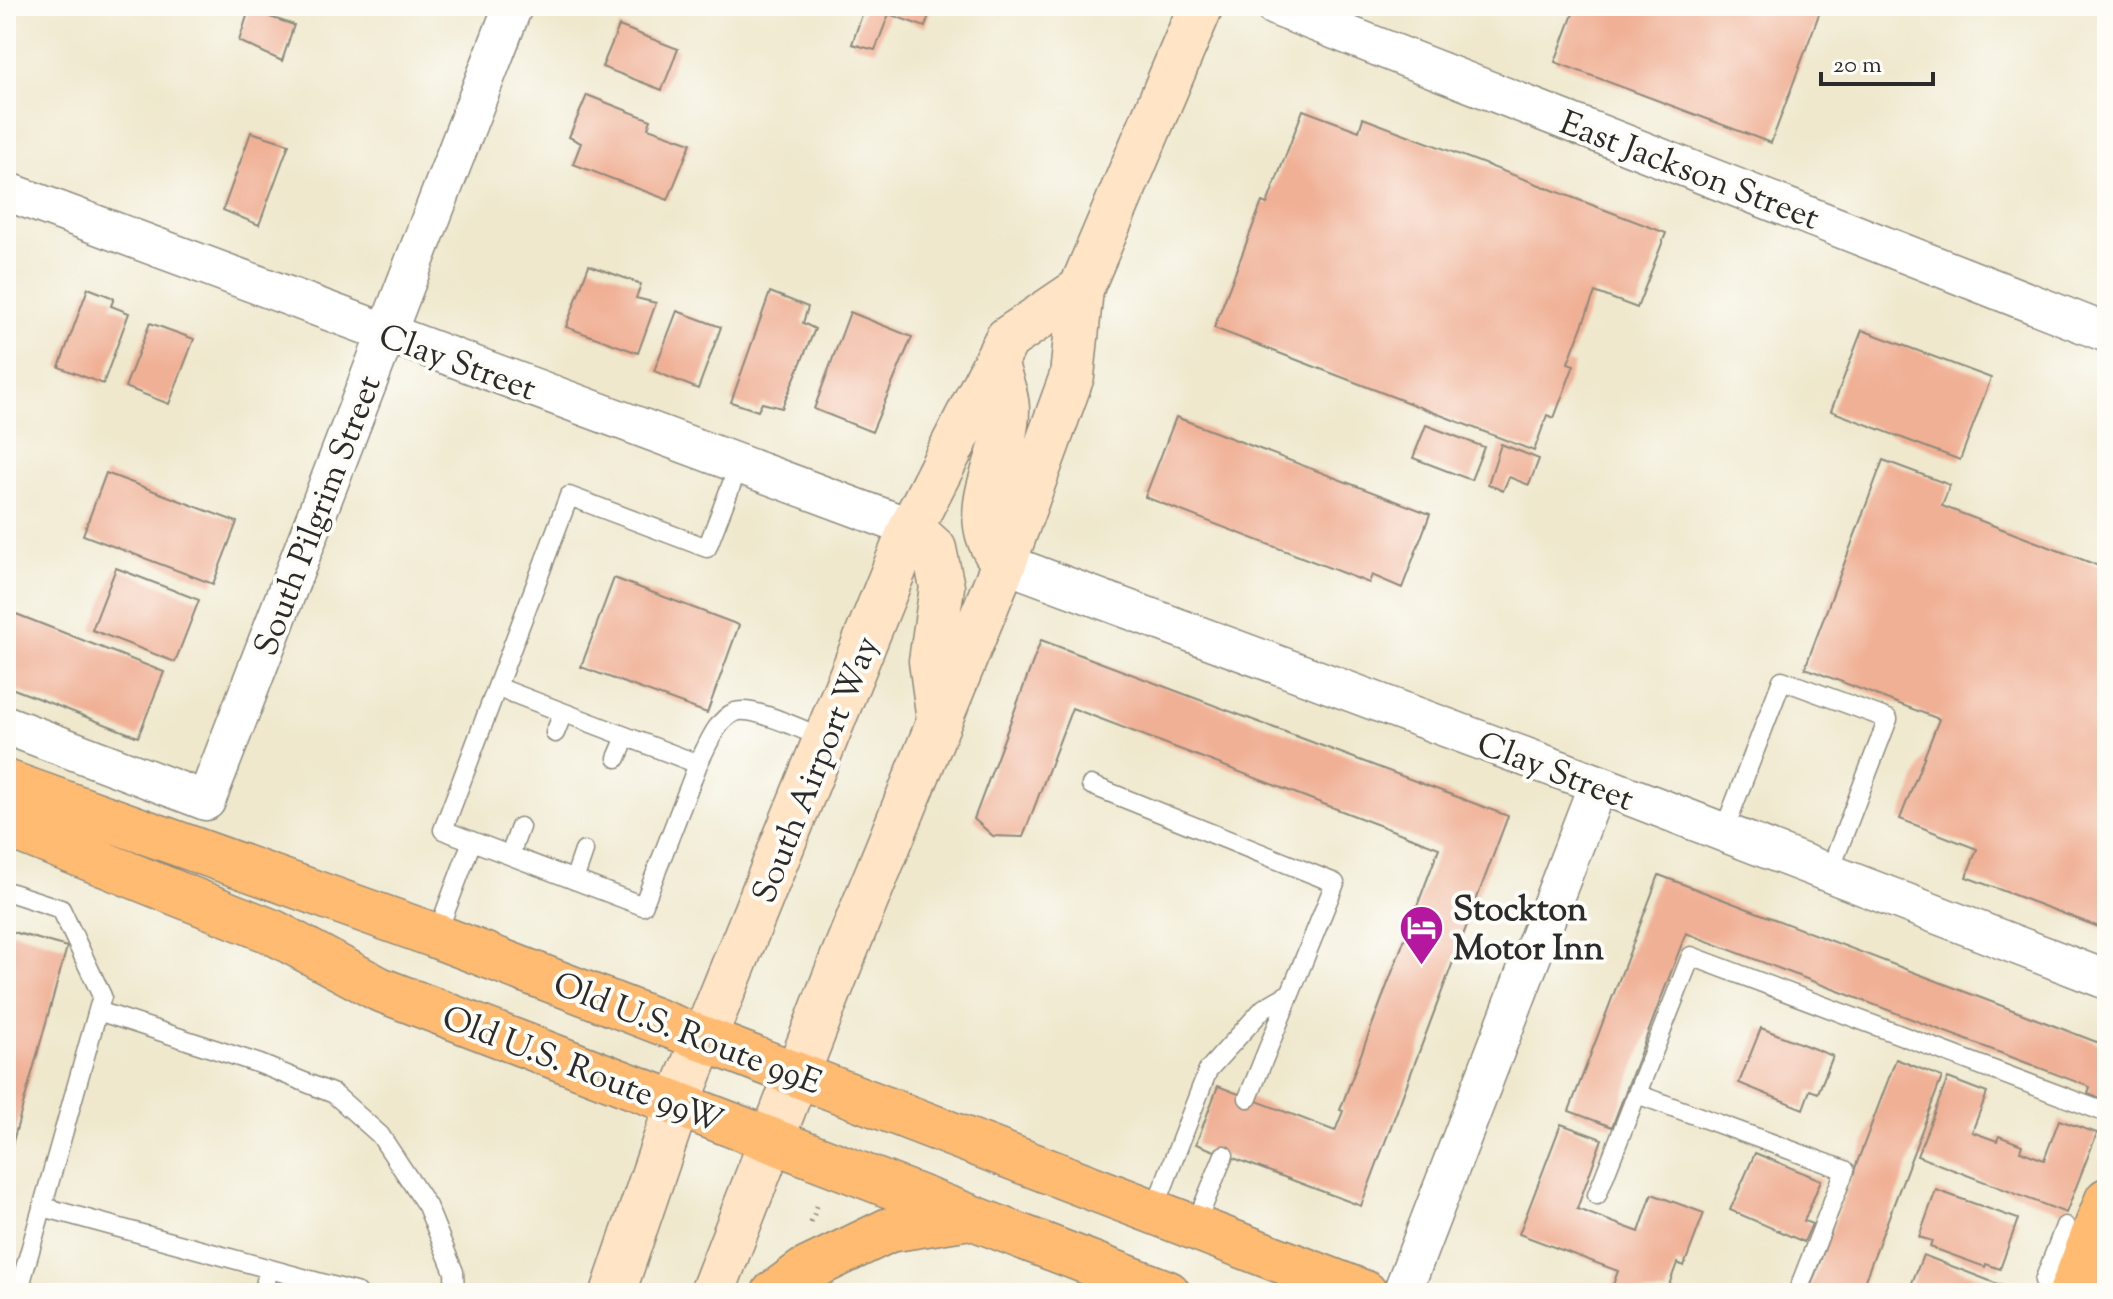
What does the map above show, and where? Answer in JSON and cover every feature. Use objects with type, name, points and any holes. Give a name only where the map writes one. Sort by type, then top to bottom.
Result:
[{"type":"main road","points":[[712,1293],[796,1074],[1004,563],[1072,376],[1081,289],[1201,6]]},
{"type":"main road","name":"South Airport Way","points":[[613,1293],[677,1105],[911,528],[1007,339],[1081,289]]},
{"type":"main road","points":[[995,362],[1007,409],[1002,441],[986,498],[987,531],[993,550],[1004,563]]},
{"type":"main road","points":[[911,528],[934,549],[942,587],[931,661],[939,722]]},
{"type":"main road","name":"Old U.S. Route 99E","points":[[6,782],[436,936],[1365,1293]]},
{"type":"main road","name":"Old U.S. Route 99W","points":[[6,825],[273,932],[379,989],[1168,1293]]},
{"type":"main road","points":[[2057,1290],[2107,1200]]},
{"type":"main road","points":[[774,1293],[804,1271],[889,1230],[972,1217]]},
{"type":"street","name":"South Pilgrim Street","points":[[6,725],[206,801],[513,6]]},
{"type":"street","name":"East Jackson Street","points":[[1274,6],[2107,333]]},
{"type":"street","name":"Clay Street","points":[[6,191],[911,528]]},
{"type":"street","name":"Clay Street","points":[[1004,563],[1598,784],[2107,980]]},
{"type":"street","points":[[1402,1293],[1598,784]]},
{"type":"lane","points":[[739,465],[707,548],[569,496],[443,830],[643,906],[698,764],[715,731],[732,713],[748,710],[826,739]]},
{"type":"lane","points":[[1723,833],[1782,680],[1888,719],[1829,873]]},
{"type":"lane","points":[[497,687],[698,764]]},
{"type":"lane","points":[[555,733],[563,713]]},
{"type":"lane","points":[[617,758],[626,737]]},
{"type":"lane","points":[[1091,785],[1335,883],[1248,1098]]},
{"type":"lane","points":[[510,855],[520,827]]},
{"type":"lane","points":[[436,936],[472,841]]},
{"type":"lane","points":[[574,880],[584,851]]},
{"type":"lane","points":[[6,891],[61,909],[102,996],[18,1293]]},
{"type":"lane","points":[[1597,1195],[1691,956],[2107,1113]]},
{"type":"lane","points":[[1153,1213],[1208,1070],[1264,1008],[1290,993]]},
{"type":"lane","points":[[98,1011],[260,1064],[334,1094],[380,1135],[427,1206],[454,1272],[455,1293]]},
{"type":"lane","points":[[1637,1094],[1845,1170],[1797,1293]]},
{"type":"lane","points":[[1194,1228],[1224,1155]]},
{"type":"lane","points":[[43,1207],[358,1293]]},
{"type":"lane","points":[[2057,1290],[2065,1226]]},
{"type":"lane","points":[[263,1293],[269,1269]]},
{"type":"building","points":[[865,6],[932,6],[925,27],[889,14],[875,50],[852,44]]},
{"type":"building","points":[[1576,6],[1822,6],[1771,143],[1555,62]]},
{"type":"building","points":[[249,10],[294,25],[282,61],[239,41]]},
{"type":"building","points":[[619,26],[678,49],[662,90],[602,67]]},
{"type":"building","points":[[587,95],[651,120],[648,128],[691,143],[668,200],[573,164],[581,143],[569,137]]},
{"type":"building","points":[[1303,110],[1359,131],[1363,118],[1666,233],[1637,308],[1595,292],[1568,363],[1574,365],[1554,418],[1547,415],[1534,451],[1214,328],[1262,202],[1267,204]]},
{"type":"building","points":[[251,132],[289,144],[259,225],[223,210]]},
{"type":"building","points":[[589,265],[641,284],[636,298],[656,303],[638,353],[566,327]]},
{"type":"building","points":[[88,288],[114,298],[111,306],[129,313],[103,384],[59,367]]},
{"type":"building","points":[[770,292],[808,307],[803,323],[815,329],[782,408],[762,403],[758,411],[731,402]]},
{"type":"building","points":[[677,311],[721,327],[698,389],[654,371]]},
{"type":"building","points":[[850,312],[912,337],[872,432],[814,409]]},
{"type":"building","points":[[150,323],[194,339],[169,404],[125,387]]},
{"type":"building","points":[[1862,330],[1991,378],[1960,460],[1831,411]]},
{"type":"building","points":[[1176,417],[1430,514],[1402,588],[1372,575],[1369,583],[1145,497]]},
{"type":"building","points":[[1426,425],[1484,447],[1471,480],[1413,458]]},
{"type":"building","points":[[1501,444],[1539,459],[1529,485],[1509,477],[1503,491],[1488,484]]},
{"type":"building","points":[[1883,460],[1950,485],[1942,506],[2107,569],[2107,930],[1966,877],[1977,849],[1900,819],[1939,719],[1805,668]]},
{"type":"building","points":[[106,473],[237,522],[213,584],[83,535]]},
{"type":"building","points":[[116,568],[199,600],[175,662],[92,630]]},
{"type":"building","points":[[614,578],[739,625],[707,713],[581,667]]},
{"type":"building","points":[[6,610],[164,672],[138,737],[6,686]]},
{"type":"building","name":"Stockton Motor Inn","points":[[1041,640],[1508,816],[1361,1206],[1196,1144],[1218,1086],[1335,1131],[1343,1111],[1340,1110],[1439,848],[1072,708],[1023,837],[993,836],[974,819]]},
{"type":"building","points":[[1659,875],[2107,1046],[2106,1101],[2088,1094],[2090,1087],[1686,933],[1612,1127],[1569,1111]]},
{"type":"building","points":[[6,930],[67,947],[7,1163],[6,1163]]},
{"type":"building","points":[[1761,1028],[1833,1056],[1818,1093],[1810,1090],[1803,1109],[1739,1083]]},
{"type":"building","points":[[1896,1059],[1942,1077],[1860,1293],[1808,1293]]},
{"type":"building","points":[[1948,1078],[1987,1093],[1972,1132],[1997,1141],[1999,1136],[2022,1145],[2020,1151],[2044,1160],[2059,1120],[2097,1133],[2066,1213],[1917,1156]]},
{"type":"building","points":[[1561,1124],[1602,1139],[1577,1209],[1639,1232],[1652,1194],[1704,1213],[1684,1266],[1677,1263],[1666,1293],[1610,1293],[1618,1271],[1519,1234]]},
{"type":"building","points":[[1755,1153],[1821,1180],[1804,1221],[1812,1224],[1804,1242],[1730,1210]]},
{"type":"building","points":[[1936,1190],[2018,1219],[2000,1269],[1986,1264],[1985,1267],[1930,1247],[1932,1241],[1919,1237]]},
{"type":"building","points":[[1923,1255],[2021,1293],[1908,1293]]},
{"type":"place","name":"Stockton Motor Inn","points":[[1422,967]]}]
